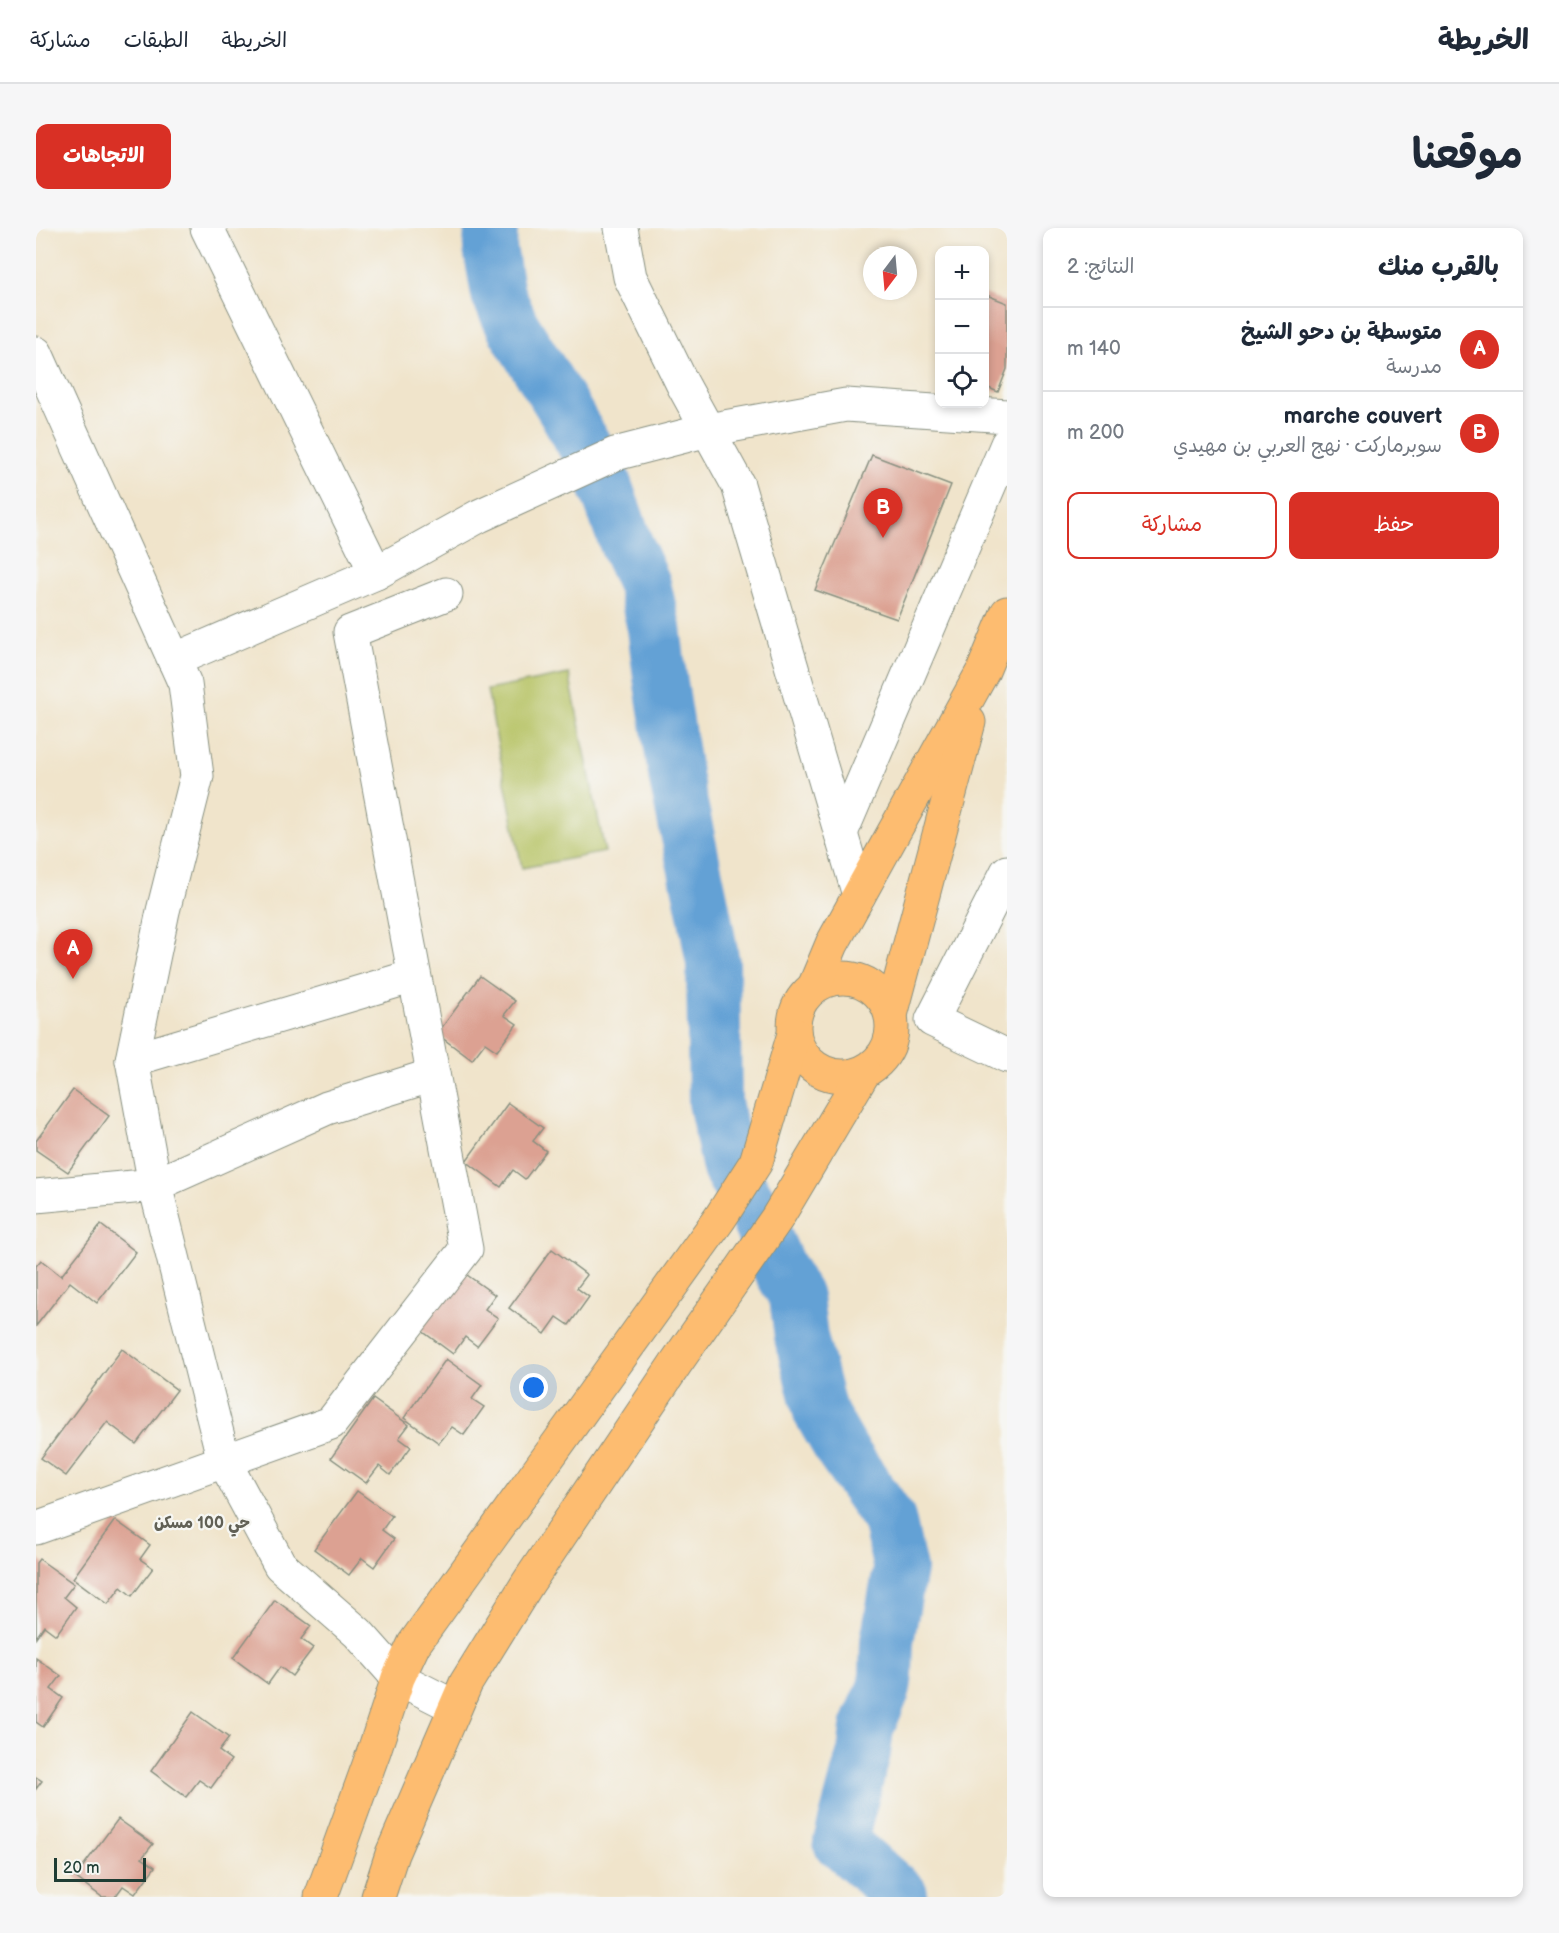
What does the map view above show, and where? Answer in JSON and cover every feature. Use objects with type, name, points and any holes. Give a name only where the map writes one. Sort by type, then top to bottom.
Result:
[{"type":"main road","points":[[321,1897],[399,1678],[414,1644],[694,1256],[756,1162],[794,1034],[795,1015],[802,1000],[814,987],[832,944],[982,671],[1007,613]]},
{"type":"main road","points":[[794,1034],[799,1051],[811,1065],[827,1074],[846,1076],[864,1072],[878,1062],[888,1048],[892,1032],[891,1015],[982,671]]},
{"type":"main road","points":[[814,987],[831,979],[850,978],[868,985],[882,997],[891,1015]]},
{"type":"main road","points":[[378,1897],[392,1854],[466,1683],[528,1583],[777,1218],[864,1072]]},
{"type":"street","points":[[207,228],[376,573]]},
{"type":"street","points":[[621,228],[630,277],[683,385],[738,485],[859,895]]},
{"type":"street","points":[[36,353],[185,684],[197,776],[163,911],[132,1060],[155,1185],[224,1461],[280,1565],[358,1633],[399,1678],[455,1707]]},
{"type":"street","points":[[174,660],[376,573],[479,516],[615,454],[708,430],[846,405],[1007,416]]},
{"type":"street","points":[[841,833],[1007,444]]},
{"type":"street","points":[[36,1528],[331,1423],[466,1249],[350,632],[446,594]]},
{"type":"street","points":[[1007,872],[932,1020],[1007,1056]]},
{"type":"street","points":[[132,1060],[414,976]]},
{"type":"street","points":[[36,1196],[155,1185],[327,1108],[433,1076]]},
{"type":"green space","points":[[569,674],[605,852],[522,868],[487,690]]},
{"type":"building","points":[[989,296],[1007,303],[1007,369],[998,392],[989,388]]},
{"type":"building","points":[[872,455],[951,485],[897,619],[815,590]]},
{"type":"building","points":[[480,976],[515,1001],[504,1015],[517,1024],[497,1051],[485,1043],[472,1060],[437,1034]]},
{"type":"building","points":[[73,1090],[109,1116],[68,1172],[36,1150],[36,1141]]},
{"type":"building","points":[[508,1103],[543,1128],[533,1141],[546,1151],[525,1179],[513,1170],[501,1187],[466,1161]]},
{"type":"building","points":[[101,1225],[136,1252],[97,1303],[70,1282],[36,1326],[36,1266],[41,1260],[61,1276]]},
{"type":"building","points":[[552,1249],[587,1275],[577,1288],[589,1297],[569,1325],[557,1317],[545,1334],[509,1308]]},
{"type":"building","points":[[460,1270],[495,1295],[485,1309],[498,1318],[477,1346],[465,1337],[453,1354],[418,1328]]},
{"type":"building","points":[[122,1349],[177,1390],[136,1444],[107,1422],[66,1476],[41,1458]]},
{"type":"building","points":[[446,1359],[482,1385],[472,1399],[484,1407],[464,1435],[452,1427],[439,1443],[404,1418]]},
{"type":"building","points":[[373,1399],[409,1425],[399,1438],[411,1447],[390,1475],[379,1466],[366,1483],[331,1458]]},
{"type":"building","points":[[357,1491],[392,1516],[382,1530],[394,1539],[374,1567],[362,1558],[349,1575],[314,1549]]},
{"type":"building","points":[[115,1520],[150,1545],[140,1559],[153,1568],[132,1596],[121,1587],[108,1604],[73,1578]]},
{"type":"building","points":[[39,1559],[74,1584],[64,1597],[76,1607],[56,1635],[44,1626],[36,1638],[36,1563]]},
{"type":"building","points":[[275,1600],[311,1626],[301,1639],[313,1648],[292,1676],[280,1667],[268,1684],[233,1658]]},
{"type":"building","points":[[36,1658],[61,1676],[51,1689],[63,1698],[43,1727],[36,1722]]},
{"type":"building","points":[[193,1712],[229,1738],[219,1751],[231,1760],[211,1788],[199,1780],[186,1797],[151,1771]]},
{"type":"building","points":[[36,1777],[42,1781],[36,1789]]},
{"type":"building","points":[[118,1819],[153,1844],[142,1858],[155,1867],[135,1894],[123,1886],[115,1897],[102,1897],[75,1877]]},
{"type":"waterway","points":[[491,228],[490,248],[498,294],[513,327],[564,409],[602,477],[627,546],[644,584],[654,628],[676,780],[713,963],[715,1102],[729,1168],[752,1207],[779,1268],[796,1297],[801,1337],[820,1412],[844,1454],[889,1519],[900,1569],[887,1641],[884,1688],[867,1728],[864,1752],[840,1842],[901,1897]]},
{"type":"place","name":"marche couvert","points":[[883,538]]},
{"type":"place","name":"متوسطة بن دحو الشيخ","points":[[73,979]]},
{"type":"district","name":"حي 100 مسكن","points":[[202,1523]]}]
